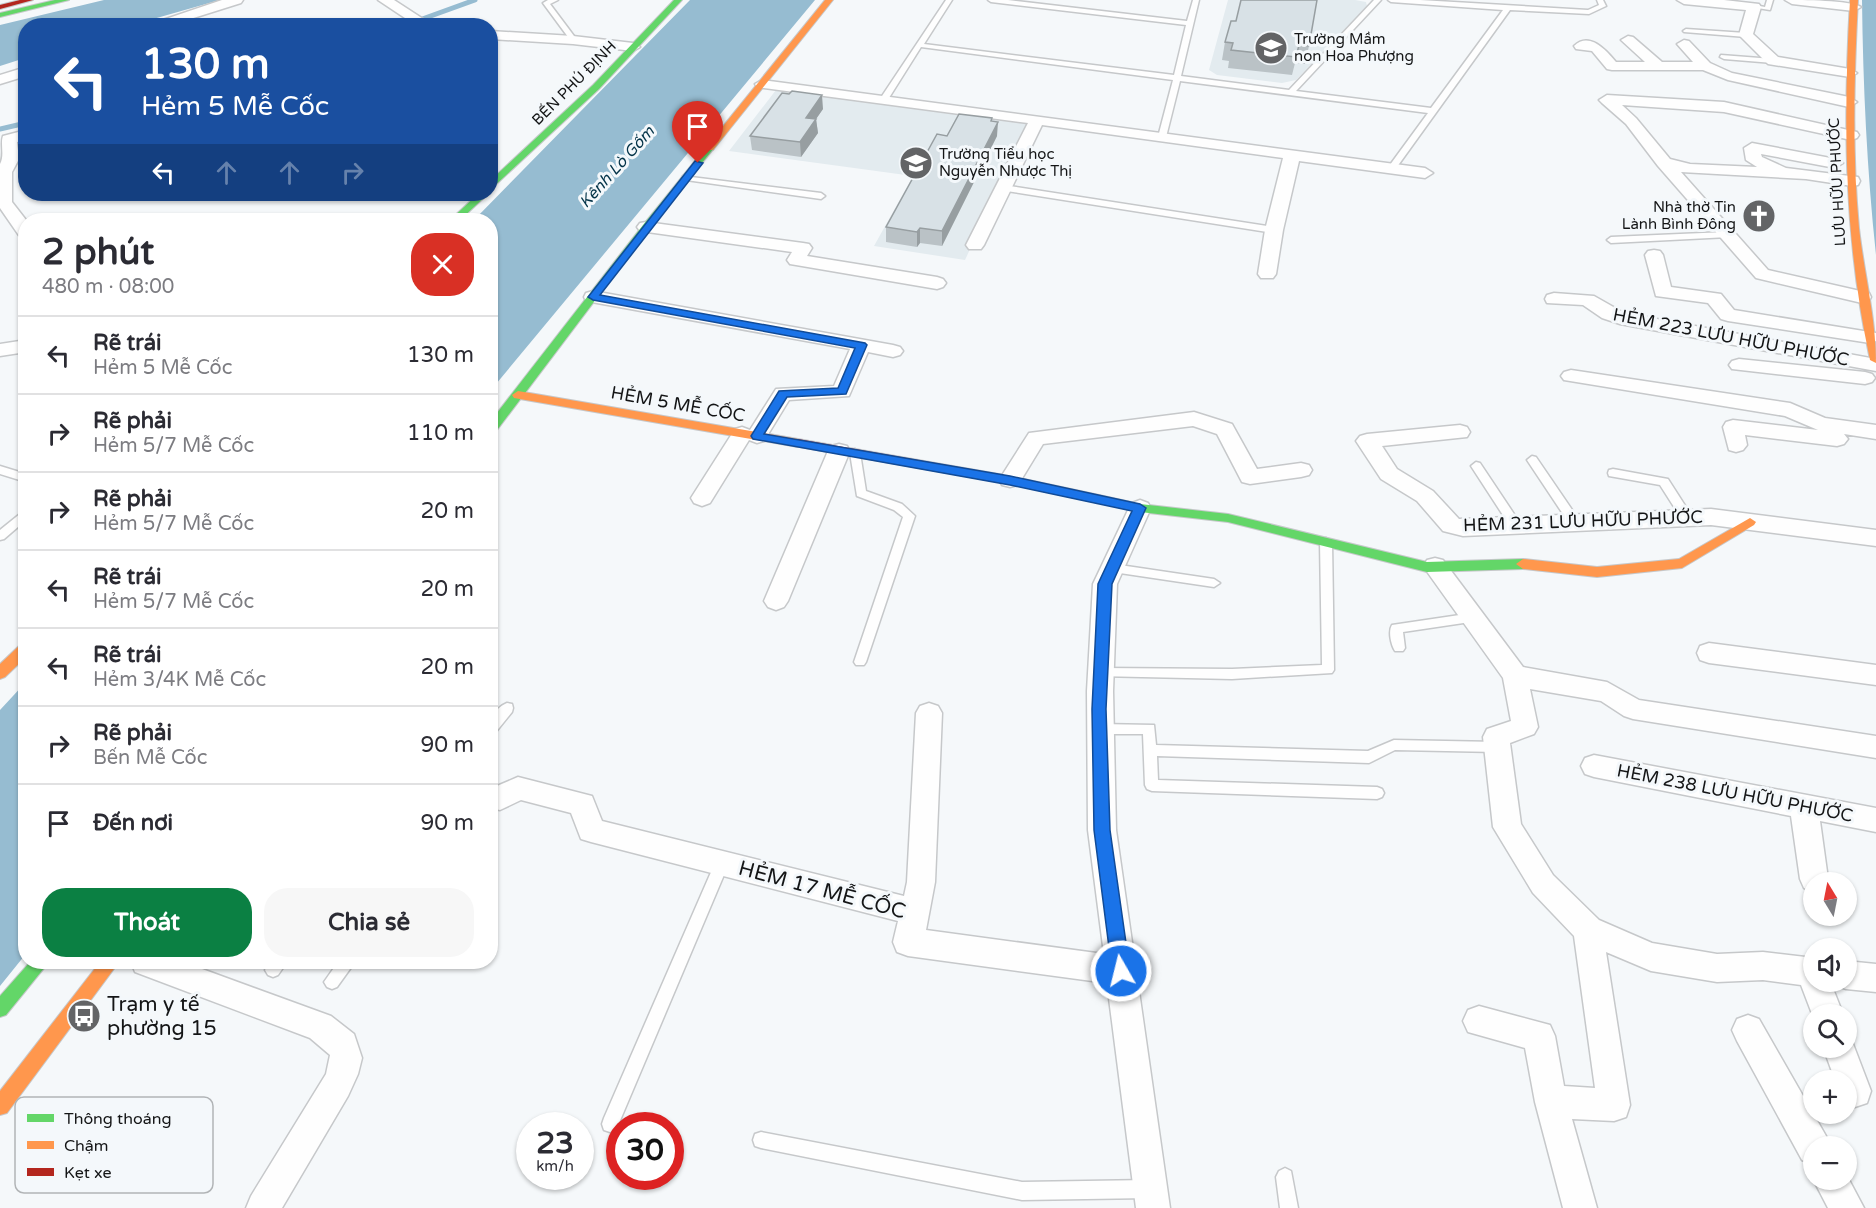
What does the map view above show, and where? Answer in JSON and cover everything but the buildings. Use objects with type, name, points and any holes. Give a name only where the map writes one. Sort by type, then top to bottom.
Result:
[{"type":"main road","points":[[0,7],[29,0]]},
{"type":"main road","points":[[0,15],[65,0]]},
{"type":"main road","name":"BẾN PHÚ ĐỊNH","points":[[498,179],[596,87],[678,0]]},
{"type":"main road","points":[[498,421],[646,227],[829,0]]},
{"type":"main road","name":"LƯU HỮU PHƯỚC","points":[[1854,4],[1849,102],[1855,242],[1862,297],[1876,360]]},
{"type":"main road","points":[[463,213],[475,201]]},
{"type":"main road","name":"HẺM 5 MỄ CỐC","points":[[518,395],[1010,480],[1140,508],[1228,518],[1326,542]]},
{"type":"main road","name":"HẺM 231 LƯU HỮU PHƯỚC","points":[[1326,542],[1427,567],[1532,564],[1598,572],[1682,564],[1750,522]]},
{"type":"main road","points":[[0,673],[18,656]]},
{"type":"main road","points":[[0,1009],[34,969]]},
{"type":"main road","points":[[0,1106],[105,969]]},
{"type":"street","points":[[178,18],[236,0]]},
{"type":"street","points":[[385,0],[414,18]]},
{"type":"street","points":[[1684,0],[1754,7],[1746,35],[1773,62],[1850,73]]},
{"type":"street","points":[[1792,0],[1854,4]]},
{"type":"street","points":[[498,35],[573,40],[633,47]]},
{"type":"street","points":[[1685,38],[1705,66]]},
{"type":"street","points":[[1628,40],[1660,67]]},
{"type":"street","points":[[1581,46],[1596,47],[1612,66],[1705,66],[1728,76],[1849,102]]},
{"type":"street","points":[[0,80],[18,74]]},
{"type":"street","points":[[762,84],[1425,173]]},
{"type":"street","points":[[1851,135],[1724,107],[1607,100],[1631,121],[1664,163],[1762,274],[1862,297]]},
{"type":"street","points":[[975,245],[1037,120]]},
{"type":"street","points":[[17,137],[11,159],[4,172],[4,202],[18,222]]},
{"type":"street","points":[[1790,174],[1754,160],[1752,148],[1852,174]]},
{"type":"street","points":[[1720,153],[1733,172]]},
{"type":"street","points":[[1267,274],[1274,230],[1292,155]]},
{"type":"street","points":[[1664,163],[1690,169],[1733,172],[1852,174]]},
{"type":"street","points":[[4,172],[18,169]]},
{"type":"street","points":[[646,227],[803,248],[796,260],[937,283]]},
{"type":"street","points":[[1654,255],[1663,292],[1714,298],[1728,315],[1870,337]]},
{"type":"street","points":[[593,297],[893,351]]},
{"type":"street","name":"HẺM 223 LƯU HỮU PHƯỚC","points":[[1554,299],[1587,300],[1620,318],[1876,366]]},
{"type":"street","points":[[702,498],[783,394],[842,392],[861,345]]},
{"type":"street","points":[[0,350],[18,347]]},
{"type":"street","points":[[1739,365],[1876,379]]},
{"type":"street","points":[[1571,376],[1790,410],[1821,424],[1876,432]]},
{"type":"street","points":[[1010,480],[1036,438],[1194,419],[1225,429],[1250,477],[1301,470]]},
{"type":"street","points":[[1736,445],[1732,427],[1876,443]]},
{"type":"street","name":"HẺM 231 LƯU HỮU PHƯỚC","points":[[1460,432],[1367,441],[1389,474],[1425,496],[1451,525],[1463,528],[1711,517],[1876,538]]},
{"type":"street","points":[[776,601],[847,452]]},
{"type":"street","points":[[1140,508],[1105,584],[1100,729],[1102,830],[1151,1198]]},
{"type":"street","points":[[1435,566],[1515,676],[1525,728],[1496,737],[1507,827],[1543,884],[1588,930],[1651,957],[1718,968],[1763,966],[1803,973]]},
{"type":"street","points":[[1709,653],[1876,675]]},
{"type":"street","points":[[1515,676],[1607,692],[1633,710],[1876,747]]},
{"type":"street","points":[[915,912],[921,882],[929,713]]},
{"type":"street","name":"HẺM 238 LƯU HỮU PHƯỚC","points":[[1594,766],[1876,820]]},
{"type":"street","name":"HẺM 17 MỄ CỐC","points":[[498,798],[518,788],[582,804],[591,830],[915,912],[908,942],[1121,971]]},
{"type":"street","points":[[1804,807],[1813,872]]},
{"type":"street","points":[[1551,1102],[1614,1105],[1588,930]]},
{"type":"street","points":[[164,969],[320,1028],[337,1037],[346,1049],[347,1064],[338,1085],[263,1208]]},
{"type":"street","points":[[1857,976],[1876,978]]},
{"type":"street","points":[[1479,1021],[1539,1036],[1551,1102],[1580,1208]]},
{"type":"street","points":[[1748,1030],[1807,1136]]},
{"type":"street","points":[[1836,1190],[1846,1208]]},
{"type":"lane","points":[[555,0],[546,3],[573,40]]},
{"type":"lane","points":[[884,99],[949,0]]},
{"type":"lane","points":[[991,0],[1190,23]]},
{"type":"lane","points":[[1071,10],[1075,0]]},
{"type":"lane","points":[[1162,137],[1196,0]]},
{"type":"lane","points":[[1291,92],[1378,0]]},
{"type":"lane","points":[[1391,0],[1589,12],[1604,6],[1600,0]]},
{"type":"lane","points":[[1754,7],[1768,9],[1770,0]]},
{"type":"lane","points":[[1391,169],[1508,8]]},
{"type":"lane","points":[[1685,38],[1746,35]]},
{"type":"lane","points":[[919,45],[1434,111]]},
{"type":"lane","points":[[1724,57],[1773,62]]},
{"type":"lane","points":[[686,178],[821,196]]},
{"type":"lane","points":[[1003,188],[1274,230]]},
{"type":"lane","points":[[1611,240],[1726,235]]},
{"type":"lane","points":[[847,452],[861,493],[898,507],[909,516],[860,662]]},
{"type":"lane","points":[[1532,460],[1575,523]]},
{"type":"lane","points":[[1476,466],[1516,526]]},
{"type":"lane","points":[[0,470],[18,476]]},
{"type":"lane","points":[[1613,473],[1664,482],[1687,518]]},
{"type":"lane","points":[[0,536],[18,520]]},
{"type":"lane","points":[[1101,673],[1232,674],[1328,670],[1326,542]]},
{"type":"lane","points":[[1113,568],[1214,583]]},
{"type":"lane","points":[[1400,648],[1396,628],[1473,618]]},
{"type":"lane","points":[[498,719],[507,708]]},
{"type":"lane","points":[[1100,729],[1149,729],[1152,785],[1377,793]]},
{"type":"lane","points":[[1150,750],[1369,757],[1394,745],[1497,747]]},
{"type":"lane","points":[[615,1112],[722,863]]},
{"type":"lane","points":[[332,982],[342,969]]},
{"type":"lane","points":[[761,1140],[1022,1191],[1151,1198]]},
{"type":"lane","points":[[1285,1177],[1290,1208]]},
{"type":"shaded area","name":"Trường Mầm non Hoa Phượng","points":[[1228,0],[1355,0],[1366,2],[1367,6],[1296,80],[1282,83],[1217,75],[1209,70]]},
{"type":"shaded area","name":"Trường Tiểu học Nguyễn Nhược Thị","points":[[776,90],[1029,122],[965,260],[874,246],[913,176],[729,151]]},
{"type":"water","points":[[104,0],[220,0],[157,18],[29,18]]},
{"type":"water","name":"Kênh Lò Gốm","points":[[690,0],[815,0],[498,382],[498,213],[481,213],[493,201],[498,201],[498,196]]},
{"type":"water","points":[[1862,0],[1876,0],[1876,255],[1866,128]]},
{"type":"water","points":[[18,21],[18,60],[0,66],[0,25]]},
{"type":"water","points":[[18,691],[18,964],[0,986],[0,710]]},
{"type":"waterway","points":[[425,18],[475,0]]},
{"type":"waterway","points":[[0,129],[18,125]]},
{"type":"traffic: fast","points":[[0,15],[65,0]]},
{"type":"traffic: fast","points":[[498,179],[596,87],[678,0]]},
{"type":"traffic: fast","points":[[498,421],[646,227],[710,148]]},
{"type":"traffic: fast","points":[[463,213],[475,201]]},
{"type":"traffic: fast","points":[[1099,499],[1140,508],[1228,518],[1427,567],[1523,564]]},
{"type":"traffic: fast","points":[[0,1009],[34,969]]},
{"type":"traffic: slow","points":[[710,148],[829,0]]},
{"type":"traffic: slow","points":[[1854,0],[1850,90],[1851,181],[1859,271],[1876,360]]},
{"type":"traffic: slow","points":[[518,395],[798,443]]},
{"type":"traffic: slow","points":[[1523,564],[1597,572],[1682,563],[1750,522]]},
{"type":"traffic: slow","points":[[0,673],[18,656]]},
{"type":"traffic: slow","points":[[0,1106],[105,969]]},
{"type":"traffic: jam","points":[[0,7],[29,0]]},
{"type":"traffic: jam","points":[[798,443],[1010,480],[1099,499]]},
{"type":"place","name":"Trường Mầm non Hoa Phượng","points":[[1271,48]]},
{"type":"place","name":"Trường Tiểu học Nguyễn Nhược Thị","points":[[916,163]]},
{"type":"place","name":"Nhà thờ Tin Lành Bình Đông","points":[[1759,216]]},
{"type":"place","name":"Trạm y tế phường 15","points":[[84,1016]]},
{"type":"route","points":[[698,163],[593,297],[861,345],[842,392],[783,394],[757,436],[1010,480],[1140,508],[1105,584],[1099,709],[1102,830],[1121,971]]}]
